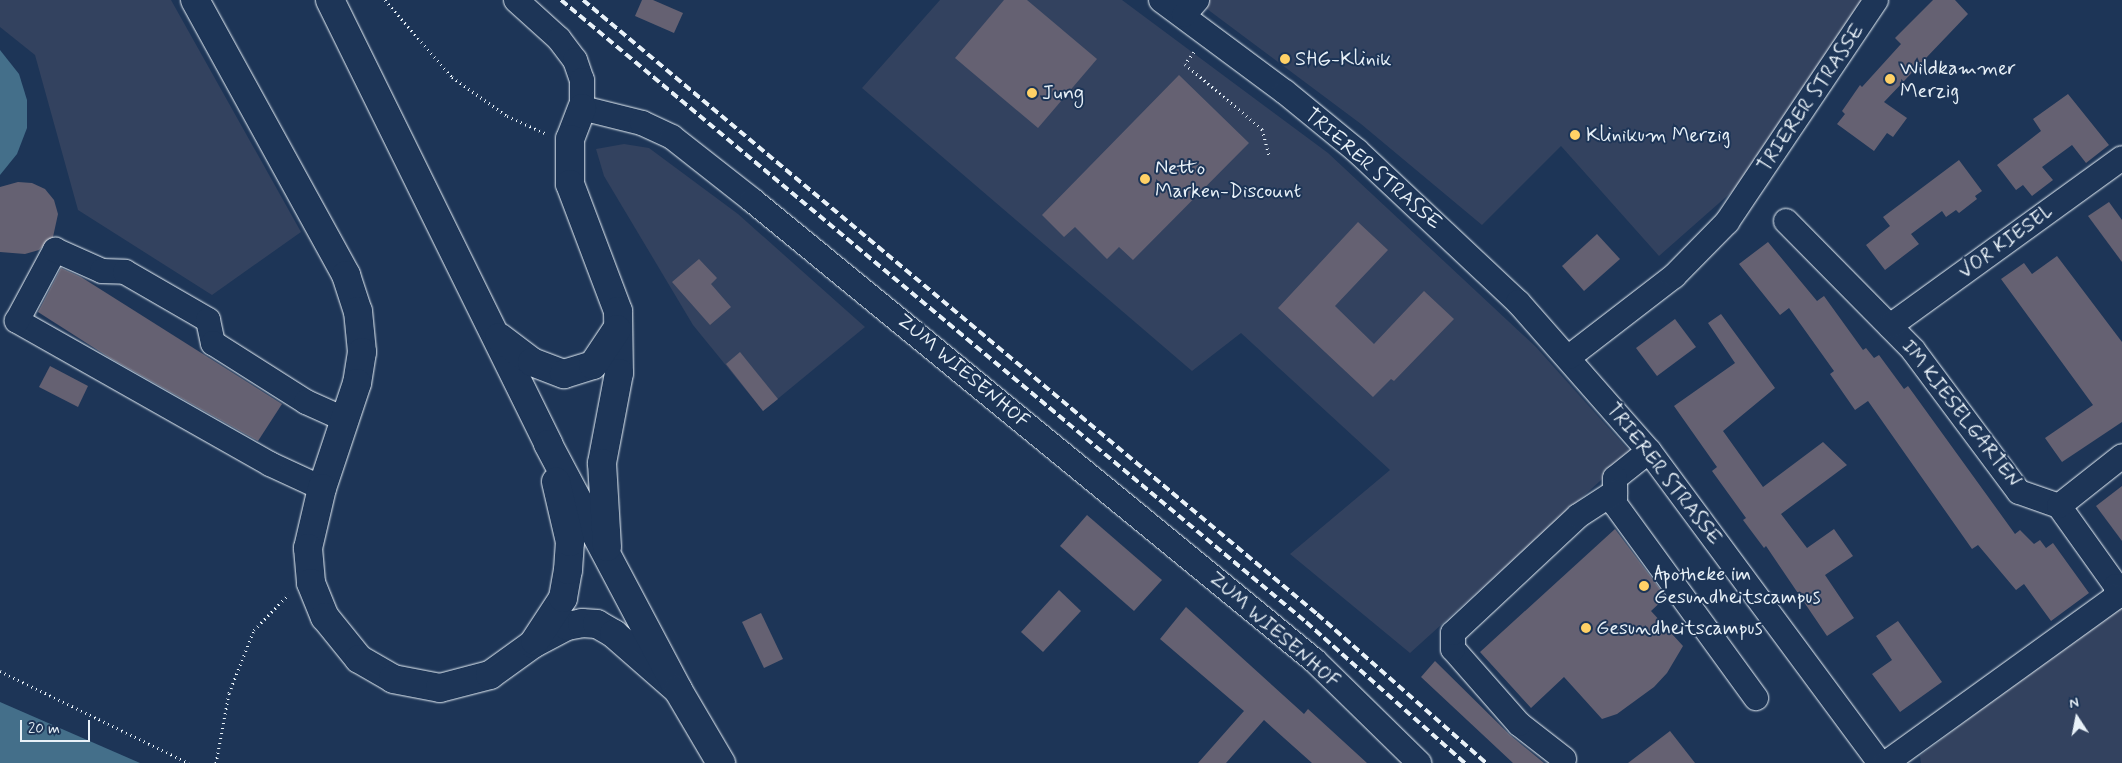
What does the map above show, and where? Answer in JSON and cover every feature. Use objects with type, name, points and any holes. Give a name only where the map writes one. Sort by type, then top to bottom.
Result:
[{"type":"main road","points":[[195,0],[346,275],[358,311],[362,352],[346,420],[322,488],[308,548],[311,583],[325,618],[359,659],[393,679],[440,688],[490,675],[534,644],[567,626],[582,623],[597,624],[614,634],[678,690]]},
{"type":"main road","points":[[330,0],[548,444],[678,690],[721,763]]},
{"type":"main road","points":[[582,108],[570,139],[570,184],[612,287],[618,311],[619,373],[602,463],[609,561]]},
{"type":"main road","points":[[496,335],[532,362],[564,374],[592,365],[618,329]]},
{"type":"main road","points":[[534,644],[563,598],[570,542],[548,444]]},
{"type":"street","points":[[516,0],[560,39],[575,60],[582,80],[582,108]]},
{"type":"street","name":"TRIERER STRASSE","points":[[1161,0],[1190,7],[1208,34],[1356,151],[1518,302],[1569,357],[1649,451],[1880,763]]},
{"type":"street","name":"TRIERER STRASSE","points":[[1569,357],[1674,276],[1728,222],[1876,0]]},
{"type":"street","name":"ZUM WIESENHOF","points":[[582,108],[642,123],[672,138],[842,271],[1315,662],[1419,763]]},
{"type":"street","name":"VOR KIESEL","points":[[1890,326],[2122,158]]},
{"type":"street","name":"IM KIESELGARTEN","points":[[1786,221],[1914,350],[2020,492],[2060,506]]},
{"type":"street","points":[[322,488],[270,464],[17,320],[55,250],[102,271],[125,272],[208,320],[213,343],[306,402],[346,420]]},
{"type":"street","points":[[1649,451],[1615,478],[1615,504],[1756,698]]},
{"type":"street","points":[[1886,763],[2116,597],[2116,586],[2060,506],[2122,456]]},
{"type":"street","points":[[1564,759],[1518,724],[1454,649],[1453,633],[1578,516],[1615,492]]},
{"type":"path","points":[[385,0],[452,77],[507,116],[537,131],[570,139]]},
{"type":"path","points":[[1208,34],[1185,64],[1262,129],[1269,155]]},
{"type":"path","points":[[216,763],[229,693],[254,630],[294,588],[311,583]]},
{"type":"path","points":[[0,671],[189,763]]},
{"type":"shaded area","points":[[0,0],[171,0],[301,232],[212,295],[78,210],[35,55],[0,27]]},
{"type":"shaded area","points":[[940,0],[1122,0],[1328,153],[1536,347],[1631,453],[1410,653],[1290,554],[1390,470],[1241,333],[1192,371],[862,88]]},
{"type":"shaded area","name":"Klinikum Merzig","points":[[1195,0],[1883,0],[1735,189],[1659,256],[1561,146],[1482,225],[1361,124]]},
{"type":"shaded area","points":[[0,50],[19,74],[27,100],[27,128],[17,154],[0,175]]},
{"type":"shaded area","points":[[624,144],[649,148],[738,214],[865,327],[763,411],[693,325],[604,176],[596,149]]},
{"type":"shaded area","points":[[2122,601],[2122,763],[1921,763],[1920,756]]},
{"type":"shaded area","points":[[0,702],[140,763],[0,763]]},
{"type":"building","points":[[642,0],[653,0],[683,13],[674,33],[635,16]]},
{"type":"building","name":"Jung","points":[[1004,0],[1027,0],[1097,59],[1038,128],[955,58]]},
{"type":"building","points":[[1933,0],[1955,0],[1968,14],[1884,102],[1907,118],[1893,137],[1887,133],[1874,151],[1837,124],[1845,114],[1842,111],[1860,85],[1862,87],[1901,44],[1895,38]]},
{"type":"building","name":"Netto Marken-Discount","points":[[1179,75],[1249,143],[1133,260],[1119,247],[1107,259],[1075,227],[1064,237],[1042,215]]},
{"type":"building","points":[[2068,94],[2109,145],[2086,163],[2072,145],[2042,167],[2053,180],[2032,196],[2023,185],[2016,190],[1997,165],[2041,131],[2033,119]]},
{"type":"building","points":[[1959,160],[1982,191],[1975,196],[1977,199],[1959,213],[1956,210],[1946,217],[1942,211],[1911,234],[1919,244],[1885,270],[1866,245],[1890,226],[1883,217]]},
{"type":"building","points":[[18,182],[32,183],[45,189],[54,200],[58,214],[53,237],[39,250],[25,254],[0,252],[0,187]]},
{"type":"building","points":[[2109,202],[2122,220],[2122,262],[2088,216]]},
{"type":"building","points":[[1358,222],[1388,250],[1335,306],[1374,344],[1424,291],[1454,319],[1394,381],[1391,379],[1373,397],[1278,308]]},
{"type":"building","points":[[1597,234],[1620,259],[1584,291],[1562,266]]},
{"type":"building","points":[[1768,242],[1817,301],[1824,296],[1863,350],[1866,348],[1874,358],[1879,355],[1904,389],[1908,386],[2015,534],[2020,530],[2034,544],[2040,540],[2046,548],[2053,543],[2089,593],[2051,621],[2024,584],[2016,590],[1978,545],[1972,549],[1868,401],[1855,410],[1830,374],[1834,371],[1789,308],[1780,315],[1739,264]]},
{"type":"building","points":[[2057,256],[2122,342],[2122,422],[2062,462],[2045,438],[2093,405],[2001,279],[2024,263],[2032,274]]},
{"type":"building","points":[[699,259],[717,278],[711,284],[731,307],[710,325],[672,282]]},
{"type":"building","points":[[61,268],[81,277],[282,404],[258,441],[110,358],[38,312]]},
{"type":"building","points":[[1721,314],[1775,388],[1723,431],[1763,487],[1823,442],[1847,465],[1781,514],[1807,548],[1834,529],[1853,556],[1825,575],[1854,618],[1827,636],[1766,546],[1764,548],[1743,520],[1746,518],[1712,471],[1717,467],[1674,406],[1735,363],[1708,323]]},
{"type":"building","points":[[1675,319],[1696,347],[1657,376],[1636,348]]},
{"type":"building","points":[[740,352],[778,399],[763,411],[726,364]]},
{"type":"building","points":[[50,366],[88,386],[78,407],[39,387]]},
{"type":"building","points":[[2122,486],[2122,541],[2096,506]]},
{"type":"building","points":[[1087,515],[1162,580],[1134,611],[1060,546]]},
{"type":"building","name":"Gesundheitscampus","points":[[1615,529],[1666,597],[1651,611],[1683,646],[1667,673],[1654,687],[1617,714],[1602,719],[1564,677],[1531,708],[1480,652]]},
{"type":"building","points":[[1059,590],[1081,611],[1043,652],[1021,632]]},
{"type":"building","points":[[1186,607],[1304,714],[1308,709],[1367,763],[1312,763],[1264,720],[1226,763],[1198,763],[1244,711],[1160,639]]},
{"type":"building","points":[[761,613],[783,659],[764,668],[742,622]]},
{"type":"building","points":[[1898,621],[1942,682],[1900,712],[1872,674],[1892,660],[1876,636]]},
{"type":"building","points":[[1435,661],[1510,735],[1544,763],[1513,763],[1421,677]]},
{"type":"building","points":[[1670,731],[1695,763],[1628,763]]},
{"type":"railway","points":[[561,0],[1306,622],[1465,763]]},
{"type":"railway","points":[[583,0],[1317,614],[1486,763]]},
{"type":"place","name":"SHG-Klinik","points":[[1285,59]]},
{"type":"place","name":"Wildkammer Merzig","points":[[1890,79]]},
{"type":"place","name":"Jung","points":[[1032,93]]},
{"type":"place","name":"Klinikum Merzig","points":[[1575,135]]},
{"type":"place","name":"Netto Marken-Discount","points":[[1145,179]]},
{"type":"place","name":"Apotheke im Gesundheitscampus","points":[[1644,586]]},
{"type":"place","name":"Gesundheitscampus","points":[[1586,628]]}]
